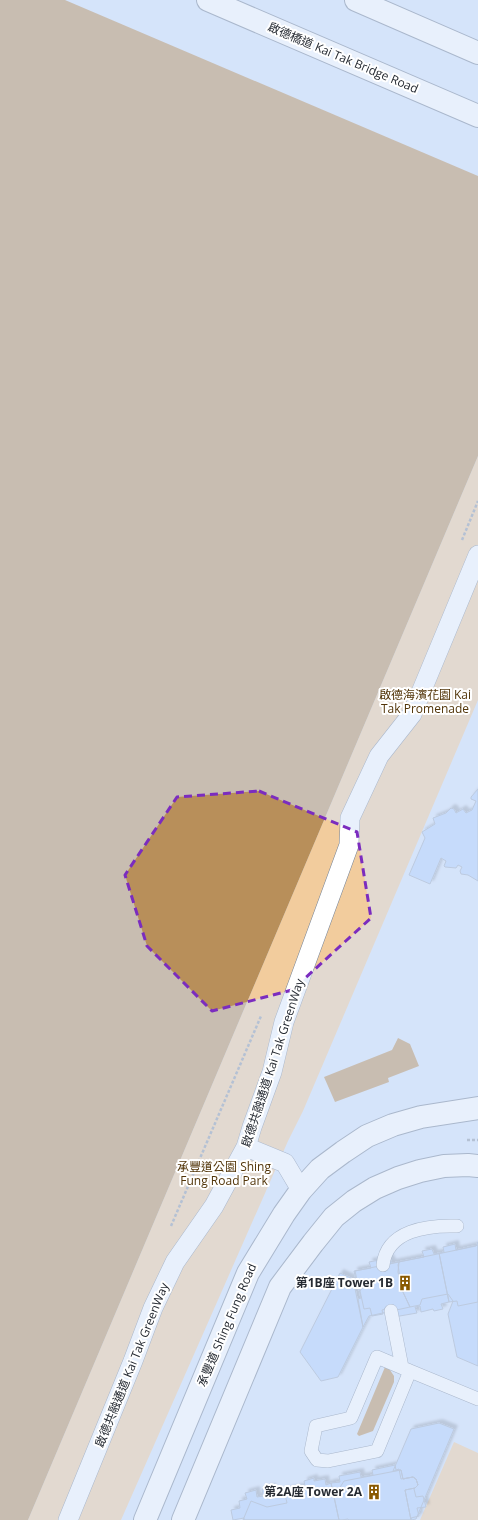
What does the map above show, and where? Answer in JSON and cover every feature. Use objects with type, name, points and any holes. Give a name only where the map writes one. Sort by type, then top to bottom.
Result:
[{"type":"main road","name":"啟德橋道 Kai Tak Bridge Road","points":[[208,0],[478,116]]},
{"type":"main road","points":[[356,0],[478,53]]},
{"type":"main road","name":"承豐道 Shing Fung Road","points":[[146,1520],[248,1273],[300,1190],[320,1169],[367,1136],[393,1125],[421,1117],[478,1108]]},
{"type":"main road","points":[[183,1520],[280,1287],[313,1242],[334,1217],[354,1201],[375,1188],[398,1178],[420,1171],[444,1166],[478,1166]]},
{"type":"street","name":"啟德共融通道 Kai Tak GreenWay","points":[[68,1520],[130,1368],[152,1308],[175,1262],[214,1206],[246,1147],[272,1072],[284,1022],[349,846],[350,818],[379,756],[412,714],[478,555]]},
{"type":"street","points":[[246,1147],[285,1164],[300,1190]]},
{"type":"lane","points":[[383,1265],[386,1252],[392,1243],[401,1236],[428,1227],[443,1225],[457,1226]]},
{"type":"lane","points":[[391,1311],[406,1369],[377,1451],[328,1461],[317,1460],[311,1451],[316,1426],[351,1418],[377,1356],[406,1369],[478,1399]]},
{"type":"highlighted area","points":[[259,791],[357,832],[371,918],[292,990],[212,1011],[147,946],[125,875],[177,797]]},
{"type":"green space","points":[[478,456],[478,700],[303,1111],[288,1141],[121,1520],[28,1520]]},
{"type":"green space","points":[[454,1442],[478,1453],[478,1520],[420,1520]]},
{"type":"shaded area","points":[[0,0],[478,0],[478,456],[28,1520],[0,1520]]},
{"type":"shaded area","points":[[398,1038],[410,1044],[419,1066],[388,1078],[389,1082],[335,1102],[324,1077],[392,1050]]},
{"type":"shaded area","points":[[385,1367],[388,1367],[394,1376],[394,1382],[373,1431],[359,1436],[357,1434]]},
{"type":"pier","points":[[65,0],[478,0],[478,176]]},
{"type":"building","points":[[478,789],[478,881],[468,875],[461,874],[460,871],[462,867],[458,865],[456,868],[445,867],[446,861],[441,858],[430,884],[409,875],[425,838],[422,832],[435,824],[433,818],[446,813],[451,808],[454,809],[456,813],[463,809],[466,813],[472,810],[476,801],[471,799],[471,797]]},
{"type":"building","points":[[478,1242],[478,1366],[457,1357],[448,1314],[453,1301],[448,1294],[422,1299],[420,1305],[410,1307],[402,1290],[398,1265],[399,1262],[476,1246]]},
{"type":"building","points":[[455,1244],[456,1250],[478,1245],[478,1302],[458,1306],[457,1301],[449,1302],[439,1253],[444,1252],[443,1247]]},
{"type":"building","name":"第1B座 Tower 1B","points":[[432,1249],[434,1254],[439,1253],[449,1302],[441,1304],[443,1309],[434,1311],[433,1309],[421,1312],[420,1306],[415,1307],[417,1313],[394,1317],[389,1308],[382,1310],[383,1314],[372,1316],[370,1308],[364,1309],[360,1291],[362,1288],[366,1287],[365,1282],[357,1284],[354,1271],[371,1268],[369,1262],[390,1258],[392,1263],[424,1257],[422,1251]]},
{"type":"building","points":[[399,1262],[398,1272],[402,1290],[410,1307],[369,1316],[363,1327],[358,1299],[361,1298],[355,1271]]},
{"type":"building","points":[[340,1273],[353,1279],[363,1327],[338,1377],[321,1381],[300,1352]]},
{"type":"building","points":[[439,1423],[454,1429],[416,1519],[411,1520],[405,1490],[415,1488],[418,1485],[416,1479],[413,1477],[403,1479],[401,1470],[393,1471],[411,1429]]},
{"type":"building","name":"第2A座 Tower 2A","points":[[395,1465],[396,1470],[399,1469],[401,1479],[413,1477],[416,1479],[418,1485],[414,1489],[416,1497],[423,1496],[426,1507],[417,1508],[419,1516],[411,1518],[412,1520],[339,1520],[331,1483],[340,1482],[339,1476],[360,1472],[361,1477],[373,1475],[372,1470]]},
{"type":"building","name":"第2A座 Tower 2A","points":[[401,1470],[403,1479],[413,1477],[416,1479],[418,1485],[415,1488],[405,1490],[411,1520],[243,1520],[251,1501],[267,1507],[287,1503],[285,1494],[309,1489],[317,1494],[328,1492],[339,1489],[344,1481]]},
{"type":"building","points":[[314,1478],[314,1481],[325,1479],[326,1485],[331,1483],[339,1520],[244,1520],[244,1518],[233,1520],[231,1510],[240,1508],[239,1501],[247,1499],[245,1493],[256,1490],[257,1497],[263,1496],[262,1489],[272,1487],[273,1493],[305,1486],[304,1481]]},
{"type":"place","name":"第1B座 Tower 1B","points":[[405,1283]]},
{"type":"place","name":"第2A座 Tower 2A","points":[[374,1492]]},
{"type":"park label","name":"啟德海濱花園 Kai Tak Promenade","points":[[425,702]]},
{"type":"park label","name":"承豐道公園 Shing Fung Road Park","points":[[224,1174]]}]
